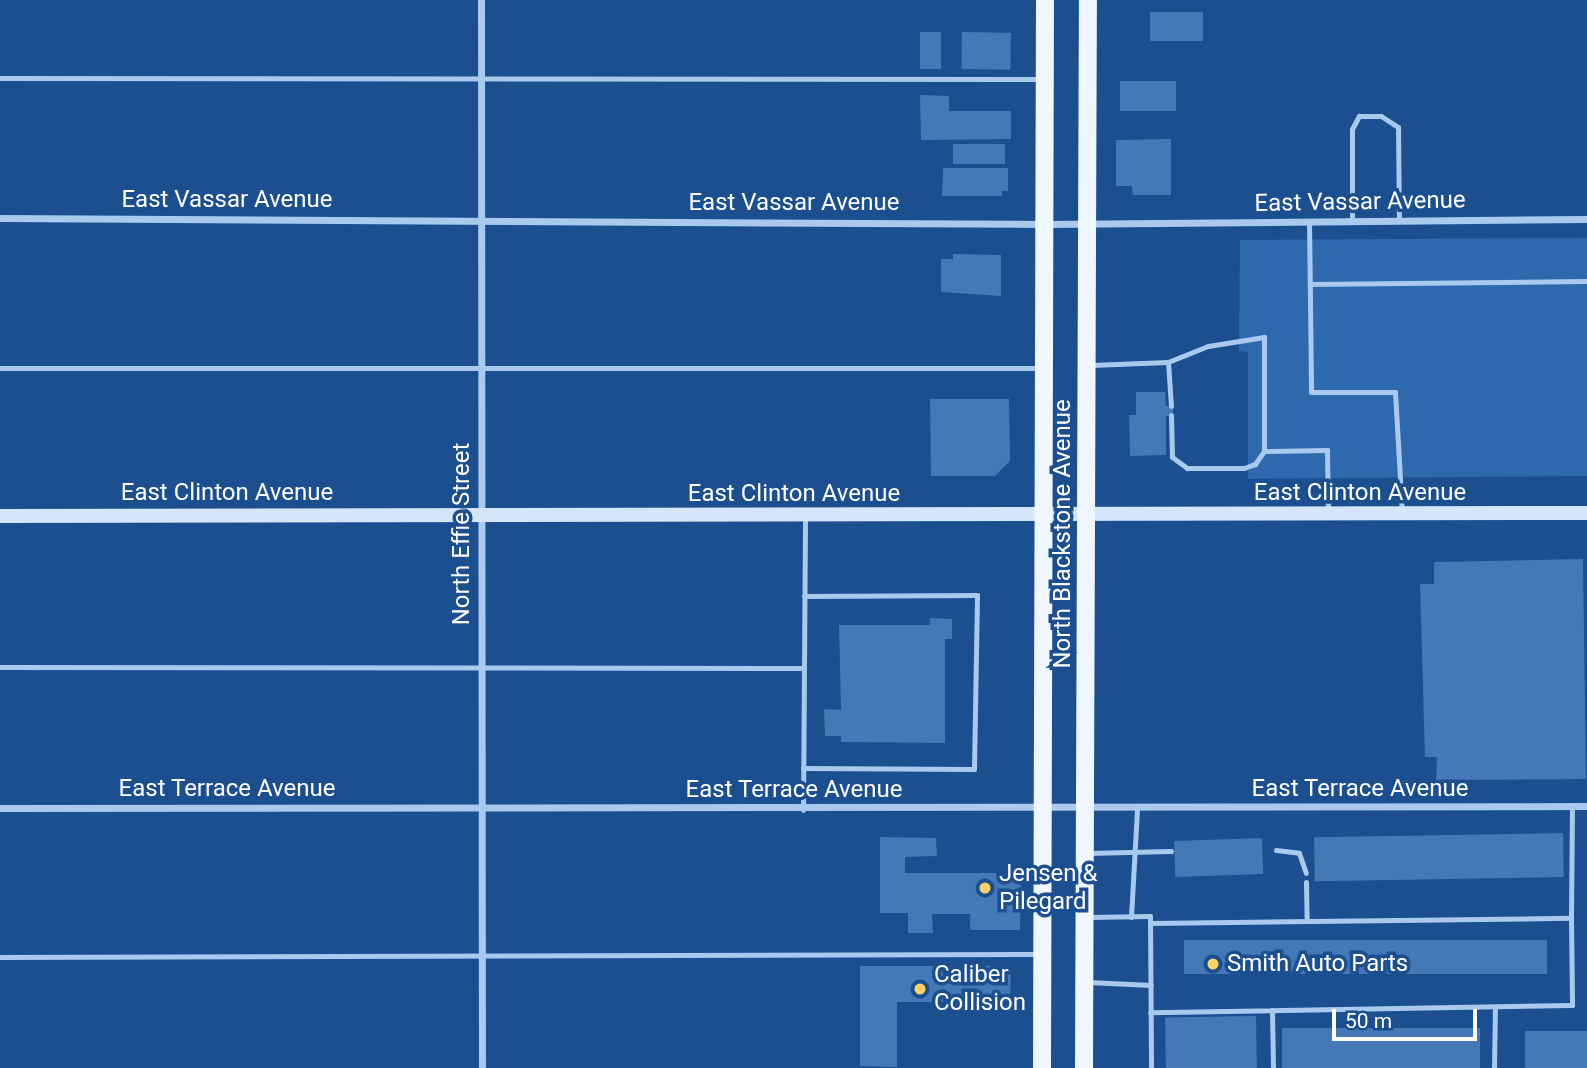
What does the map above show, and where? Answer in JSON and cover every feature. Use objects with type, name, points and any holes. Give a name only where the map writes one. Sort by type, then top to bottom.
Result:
[{"type":"main road","name":"North Blackstone Avenue","points":[[1042,1068],[1045,810],[1045,0]]},
{"type":"main road","name":"North Blackstone Avenue","points":[[1084,1068],[1088,853],[1088,0]]},
{"type":"main road","name":"East Clinton Avenue","points":[[0,516],[1088,517],[1587,513]]},
{"type":"street","name":"North Effie Street","points":[[481,0],[484,221],[481,516],[482,1068]]},
{"type":"street","name":"East Vassar Avenue","points":[[0,218],[1046,224],[1587,219]]},
{"type":"street","name":"East Terrace Avenue","points":[[0,808],[1137,810],[1587,806]]},
{"type":"lane","points":[[0,78],[1045,79]]},
{"type":"lane","points":[[1352,221],[1352,129],[1359,116],[1381,116],[1398,127],[1399,220]]},
{"type":"lane","points":[[1309,221],[1311,392],[1395,392],[1402,515]]},
{"type":"lane","points":[[1310,284],[1587,281]]},
{"type":"lane","points":[[1087,365],[1168,362],[1208,346],[1265,337],[1264,451],[1255,464],[1244,468],[1187,468],[1172,457],[1171,415]]},
{"type":"lane","points":[[1168,362],[1171,406]]},
{"type":"lane","points":[[0,368],[1045,368]]},
{"type":"lane","points":[[1264,451],[1327,450],[1328,516]]},
{"type":"lane","points":[[803,810],[805,517]]},
{"type":"lane","points":[[803,768],[974,769],[977,595],[804,596]]},
{"type":"lane","points":[[0,667],[804,668]]},
{"type":"lane","points":[[1150,1012],[1572,1005],[1572,806]]},
{"type":"lane","points":[[1131,916],[1137,810]]},
{"type":"lane","points":[[1276,850],[1299,853],[1306,873]]},
{"type":"lane","points":[[1088,853],[1171,851]]},
{"type":"lane","points":[[1306,882],[1307,921]]},
{"type":"lane","points":[[1086,918],[1150,916],[1151,1068]]},
{"type":"lane","points":[[1150,923],[1571,918]]},
{"type":"lane","points":[[0,957],[1044,954]]},
{"type":"lane","points":[[1085,982],[1151,985]]},
{"type":"lane","points":[[1494,1068],[1495,1007]]},
{"type":"lane","points":[[1272,1010],[1273,1068]]},
{"type":"shaded area","points":[[1587,238],[1587,476],[1248,479],[1248,352],[1239,351],[1240,240]]},
{"type":"building","points":[[1150,12],[1203,12],[1203,41],[1150,41]]},
{"type":"building","points":[[920,32],[941,32],[941,69],[920,69]]},
{"type":"building","points":[[962,32],[1011,33],[1010,70],[961,69]]},
{"type":"building","points":[[1120,81],[1176,81],[1176,111],[1120,111]]},
{"type":"building","points":[[920,95],[949,96],[949,111],[1011,111],[1011,139],[921,140]]},
{"type":"building","points":[[1171,139],[1171,195],[1133,195],[1132,186],[1116,186],[1116,140]]},
{"type":"building","points":[[953,144],[1005,144],[1005,164],[953,164]]},
{"type":"building","points":[[943,168],[1008,168],[1008,191],[1002,191],[1002,196],[942,196]]},
{"type":"building","points":[[953,254],[1001,255],[1001,296],[941,292],[941,259],[953,259]]},
{"type":"building","points":[[1136,392],[1165,392],[1166,406],[1173,406],[1173,416],[1166,416],[1166,455],[1130,456],[1129,415],[1136,415]]},
{"type":"building","points":[[930,399],[1009,399],[1010,461],[995,476],[931,476]]},
{"type":"building","points":[[1583,559],[1586,779],[1436,780],[1437,757],[1425,757],[1420,584],[1434,584],[1434,562]]},
{"type":"building","points":[[930,618],[952,619],[952,639],[945,639],[945,743],[841,742],[841,736],[825,736],[824,709],[841,710],[839,625],[930,625]]},
{"type":"building","points":[[1563,833],[1564,877],[1315,881],[1314,837]]},
{"type":"building","points":[[880,837],[936,838],[937,856],[905,857],[905,873],[1021,873],[1020,930],[970,930],[970,914],[932,914],[933,933],[908,933],[908,913],[880,913]]},
{"type":"building","points":[[1262,838],[1263,874],[1175,877],[1174,841]]},
{"type":"building","points":[[1184,940],[1547,940],[1547,974],[1184,974]]},
{"type":"building","points":[[860,966],[1011,966],[1010,1002],[897,1002],[897,1067],[860,1066]]},
{"type":"building","points":[[1256,1016],[1257,1068],[1166,1068],[1165,1018]]},
{"type":"building","points":[[1282,1028],[1480,1028],[1480,1068],[1282,1068]]},
{"type":"building","points":[[1525,1031],[1587,1031],[1587,1068],[1525,1068]]},
{"type":"place","name":"Jensen & Pilegard","points":[[985,888]]},
{"type":"place","name":"Smith Auto Parts","points":[[1213,964]]},
{"type":"place","name":"Caliber Collision","points":[[920,989]]}]
